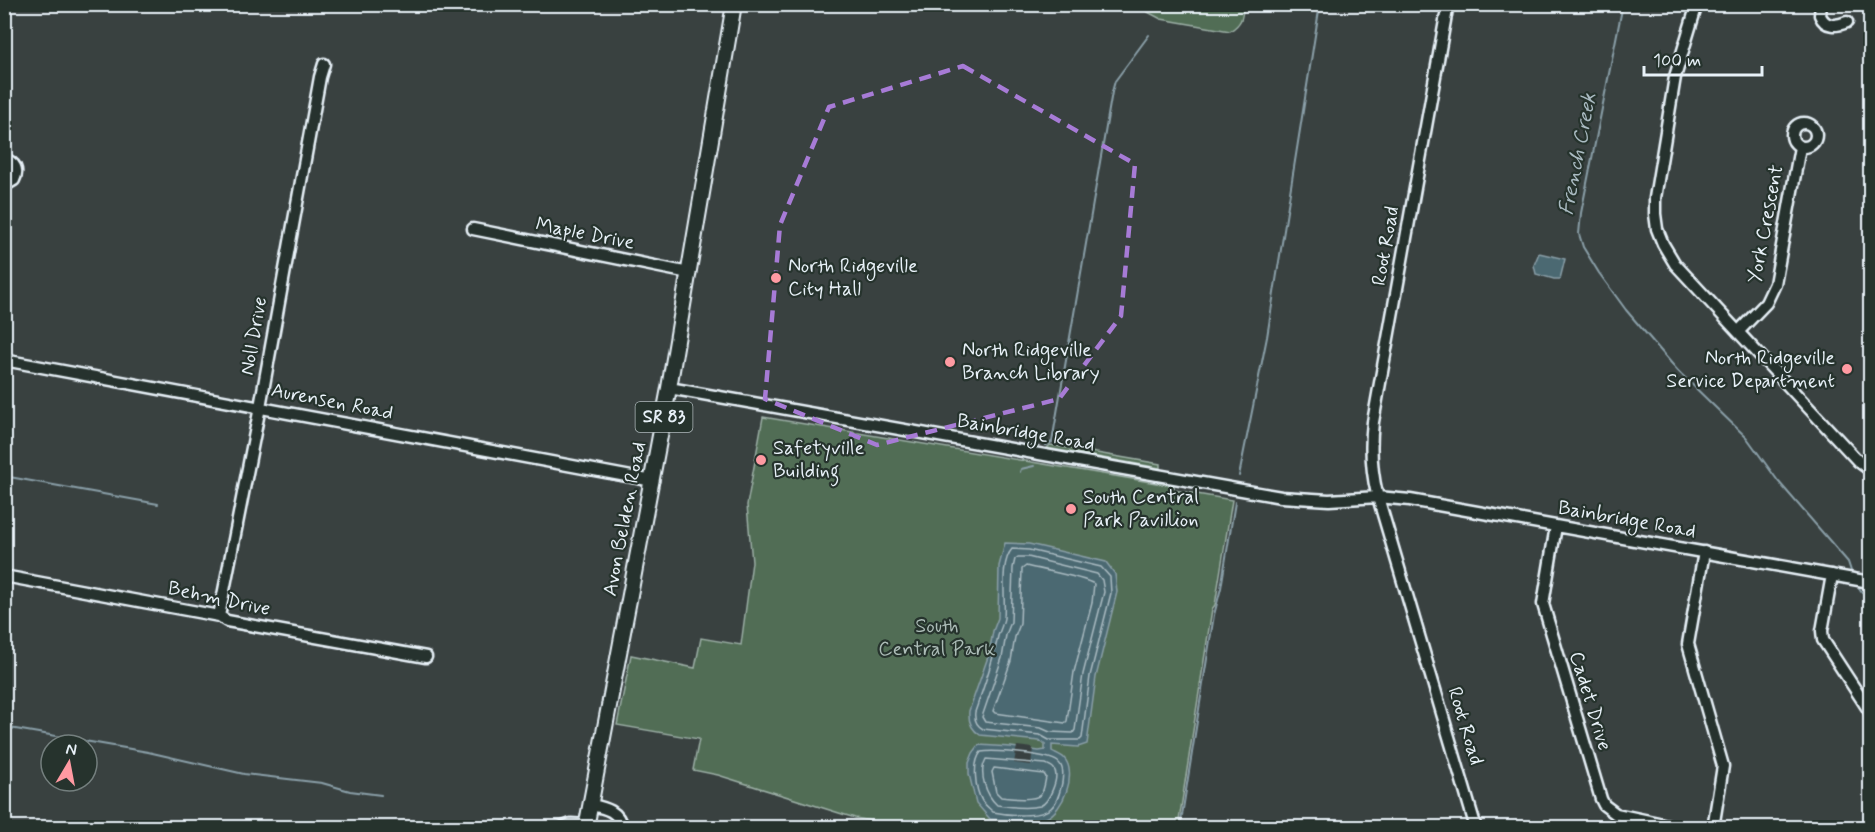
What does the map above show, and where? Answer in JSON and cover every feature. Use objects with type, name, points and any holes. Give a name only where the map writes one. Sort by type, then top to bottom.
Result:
[{"type":"main road","name":"Avon Belden Road","points":[[587,826],[653,481],[734,4]]},
{"type":"street","name":"Root Road","points":[[1448,4],[1373,422],[1371,464],[1377,495],[1476,828]]},
{"type":"street","points":[[1697,4],[1675,77],[1656,190],[1654,214],[1657,229],[1670,258],[1858,461],[1870,470]]},
{"type":"street","points":[[1821,4],[1820,15],[1825,22],[1832,26],[1847,22]]},
{"type":"street","name":"Noll Drive","points":[[219,616],[324,64]]},
{"type":"street","name":"York Crescent","points":[[1738,332],[1766,303],[1775,284],[1800,147]]},
{"type":"street","points":[[4,159],[14,164],[16,171],[14,180],[4,186]]},
{"type":"street","name":"Maple Drive","points":[[473,229],[689,273]]},
{"type":"street","name":"Aurensen Road","points":[[4,360],[653,481]]},
{"type":"street","name":"Bainbridge Road","points":[[669,388],[1281,497],[1329,500],[1377,495],[1870,582]]},
{"type":"street","name":"Cadet Drive","points":[[1556,526],[1543,604],[1600,798],[1604,805],[1616,814],[1682,828]]},
{"type":"street","points":[[1704,552],[1688,644],[1723,765],[1713,828]]},
{"type":"street","points":[[1832,575],[1821,635],[1870,712]]},
{"type":"street","name":"Behm Drive","points":[[4,576],[219,616],[227,621],[426,657]]},
{"type":"street","points":[[591,805],[613,811],[620,819],[622,828]]},
{"type":"street","points":[[561,828],[571,824],[587,826]]},
{"type":"highlighted area","points":[[963,66],[1135,164],[1121,316],[1059,399],[877,445],[765,399],[780,225],[829,107]]},
{"type":"green space","points":[[1243,4],[1243,14],[1237,26],[1230,31],[1161,19],[1146,11],[1126,5]]},
{"type":"green space","name":"South Central Park","points":[[763,417],[1174,486],[1174,490],[1232,500],[1215,605],[1212,609],[1178,827],[904,827],[855,818],[718,775],[693,770],[699,739],[617,725],[631,655],[695,668],[701,638],[741,645],[752,562],[747,505]]},
{"type":"green space","points":[[1050,445],[1160,464],[1160,468],[1047,448]]},
{"type":"water","points":[[1539,253],[1565,259],[1560,279],[1536,274],[1534,265]]},
{"type":"water","points":[[1005,543],[1029,544],[1106,562],[1115,574],[1117,592],[1096,677],[1087,744],[1078,747],[1052,745],[1052,751],[1063,757],[1068,765],[1067,791],[1052,814],[1033,821],[990,819],[976,803],[969,774],[969,763],[979,745],[1045,750],[1045,744],[1039,741],[980,735],[972,727],[969,718],[969,711],[989,654],[998,618],[999,566]]},
{"type":"pier","points":[[1017,746],[1033,748],[1031,765],[1014,763]]},
{"type":"waterway","points":[[1239,476],[1267,337],[1320,4]]},
{"type":"waterway","name":"French Creek","points":[[1623,4],[1581,213],[1579,234],[1583,247],[1626,310],[1678,371],[1747,438],[1778,481],[1848,562],[1851,571]]},
{"type":"waterway","points":[[1046,445],[1052,442],[1112,92],[1115,81],[1149,35]]},
{"type":"waterway","points":[[1020,472],[1021,469],[1034,466]]},
{"type":"waterway","points":[[4,476],[158,504]]},
{"type":"waterway","points":[[1180,828],[1214,615],[1221,588],[1235,502]]},
{"type":"waterway","name":"French Creek","points":[[1859,588],[1870,603]]},
{"type":"waterway","points":[[4,727],[148,752],[244,774],[322,783],[350,791],[381,795]]},
{"type":"place","name":"North Ridgeville City Hall","points":[[776,278]]},
{"type":"place","name":"North Ridgeville Branch Library","points":[[950,362]]},
{"type":"place","name":"North Ridgeville Service Department","points":[[1847,369]]},
{"type":"place","name":"Safetyville Building","points":[[761,460]]},
{"type":"place","name":"South Central Park Pavillion","points":[[1071,509]]}]
